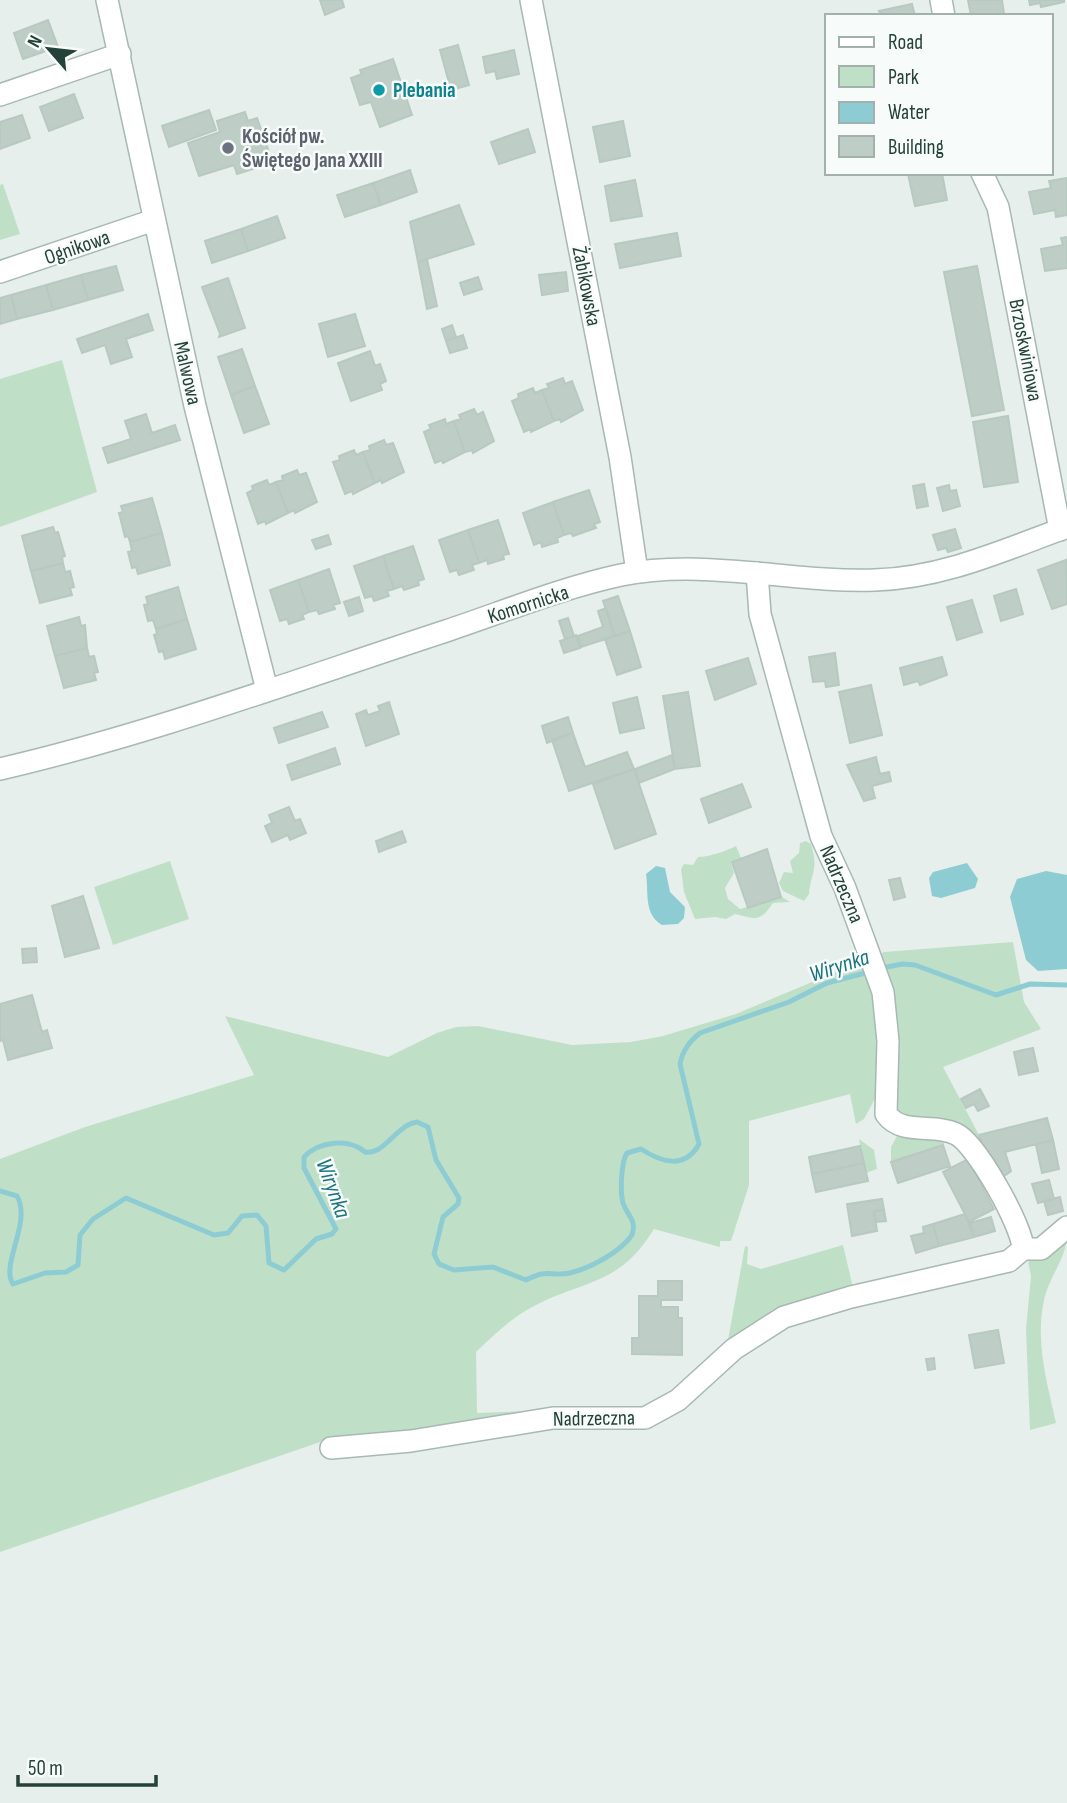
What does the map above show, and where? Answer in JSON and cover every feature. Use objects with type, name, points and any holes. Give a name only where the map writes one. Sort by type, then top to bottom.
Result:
[{"type":"street","name":"Malwowa","points":[[107,0],[198,418],[267,690]]},
{"type":"street","name":"Żabikowska","points":[[531,0],[615,431],[637,572]]},
{"type":"street","points":[[0,95],[120,54]]},
{"type":"street","name":"Brzoskwiniowa","points":[[983,175],[998,207],[1064,529]]},
{"type":"street","name":"Ognikowa","points":[[0,272],[154,220]]},
{"type":"street","name":"Komornicka","points":[[0,769],[267,690],[587,585],[637,572],[685,569],[858,580],[909,578],[966,564],[1064,529]]},
{"type":"street","name":"Nadrzeczna","points":[[757,573],[760,614],[821,836],[876,970],[888,1041],[886,1114],[901,1126],[943,1129],[970,1143],[1010,1212],[1023,1249]]},
{"type":"street","name":"Nadrzeczna","points":[[331,1448],[411,1441],[553,1418],[645,1418],[678,1400],[734,1349],[784,1317],[851,1297],[1009,1261],[1023,1249],[1041,1249],[1067,1227]]},
{"type":"green space","points":[[3,184],[20,234],[0,240],[0,185]]},
{"type":"green space","points":[[62,360],[97,492],[0,527],[0,379]]},
{"type":"green space","points":[[806,841],[811,844],[814,866],[809,894],[804,901],[783,891],[779,883],[784,872],[793,873],[790,861],[799,853],[800,843]]},
{"type":"green space","points":[[736,846],[741,858],[731,862],[734,873],[725,888],[728,899],[740,909],[782,897],[790,902],[773,903],[757,918],[735,914],[726,919],[695,919],[684,892],[681,869],[684,864],[693,865],[698,857]]},
{"type":"green space","points":[[170,861],[189,919],[113,945],[94,887]]},
{"type":"green space","points":[[1013,942],[1024,1002],[1041,1029],[943,1067],[979,1135],[987,1159],[898,1119],[879,1091],[864,1119],[856,1124],[850,1094],[749,1121],[749,1185],[731,1241],[720,1241],[720,1247],[654,1229],[642,1247],[617,1270],[522,1313],[476,1352],[477,1413],[555,1410],[320,1442],[0,1552],[0,1159],[85,1127],[254,1075],[225,1016],[388,1057],[437,1033],[456,1027],[478,1026],[572,1045],[631,1042],[663,1036],[736,1014],[884,952]]},
{"type":"green space","points":[[931,1134],[962,1146],[945,1141],[943,1145],[891,1162],[891,1147],[897,1136]]},
{"type":"green space","points":[[859,1139],[874,1150],[877,1169],[866,1173]]},
{"type":"green space","points":[[1067,1235],[1064,1251],[1046,1292],[1041,1331],[1043,1362],[1056,1423],[1030,1430],[1026,1329],[1031,1276],[1028,1262]]},
{"type":"green space","points":[[843,1245],[854,1292],[731,1342],[728,1340],[745,1246],[748,1247],[747,1264],[761,1269]]},
{"type":"water","points":[[967,863],[978,879],[975,888],[941,898],[932,896],[929,878],[933,872]]},
{"type":"water","points":[[656,866],[665,868],[670,892],[685,907],[684,918],[678,924],[662,925],[649,909],[646,874]]},
{"type":"water","points":[[1046,871],[1067,875],[1067,969],[1038,971],[1026,960],[1010,897],[1017,879]]},
{"type":"building","points":[[320,0],[342,0],[344,7],[325,15]]},
{"type":"building","points":[[968,0],[1002,0],[1004,14],[971,14]]},
{"type":"building","points":[[1029,0],[1064,2],[1041,7],[1040,3],[1030,5]]},
{"type":"building","points":[[912,4],[914,14],[880,14],[879,11]]},
{"type":"building","points":[[48,20],[58,47],[23,59],[14,33]]},
{"type":"building","points":[[458,45],[469,85],[451,90],[440,50]]},
{"type":"building","points":[[514,50],[519,74],[497,79],[495,71],[486,73],[483,57]]},
{"type":"building","name":"Plebania","points":[[393,59],[412,115],[380,127],[371,102],[360,105],[351,78],[362,74],[360,70]]},
{"type":"building","points":[[74,94],[83,118],[49,131],[40,107]]},
{"type":"building","points":[[209,110],[216,130],[169,147],[162,126]]},
{"type":"building","name":"Kościół pw. Świętego Jana XXIII","points":[[245,112],[248,121],[257,118],[269,152],[258,155],[262,166],[237,174],[234,165],[199,176],[188,143],[220,132],[217,121]]},
{"type":"building","points":[[22,115],[30,138],[0,149],[0,122]]},
{"type":"building","points":[[623,121],[630,156],[600,162],[593,127]]},
{"type":"building","points":[[528,129],[535,152],[499,164],[491,142]]},
{"type":"building","points":[[410,170],[417,192],[381,205],[373,183]]},
{"type":"building","points":[[908,175],[942,175],[947,200],[915,206]]},
{"type":"building","points":[[1067,178],[1067,215],[1056,217],[1055,210],[1034,214],[1029,192],[1051,188],[1049,181]]},
{"type":"building","points":[[635,180],[642,216],[611,221],[605,186]]},
{"type":"building","points":[[373,183],[381,205],[345,217],[337,195]]},
{"type":"building","points":[[459,205],[474,244],[418,262],[410,222]]},
{"type":"building","points":[[277,216],[285,238],[248,251],[241,229]]},
{"type":"building","points":[[241,229],[248,251],[212,263],[205,241]]},
{"type":"building","points":[[677,233],[681,256],[620,268],[615,244]]},
{"type":"building","points":[[1067,237],[1067,268],[1045,271],[1041,249],[1063,245],[1061,238]]},
{"type":"building","points":[[427,259],[437,306],[427,309],[418,262]]},
{"type":"building","points":[[116,266],[123,290],[88,300],[81,275]]},
{"type":"building","points":[[977,266],[1004,410],[972,416],[944,272]]},
{"type":"building","points":[[566,272],[568,291],[542,295],[539,275]]},
{"type":"building","points":[[81,275],[88,300],[53,310],[46,285]]},
{"type":"building","points":[[478,277],[482,289],[464,295],[460,283]]},
{"type":"building","points":[[228,278],[245,328],[219,337],[202,287]]},
{"type":"building","points":[[46,285],[53,310],[17,319],[11,295]]},
{"type":"building","points":[[11,295],[17,319],[0,324],[0,298]]},
{"type":"building","points":[[148,314],[153,330],[126,339],[132,357],[111,364],[105,345],[82,353],[77,339]]},
{"type":"building","points":[[355,314],[365,346],[328,357],[319,324]]},
{"type":"building","points":[[452,325],[456,337],[446,341],[442,329]]},
{"type":"building","points":[[463,335],[467,348],[450,353],[446,341]]},
{"type":"building","points":[[242,349],[255,386],[231,395],[218,357]]},
{"type":"building","points":[[370,351],[375,366],[380,364],[386,381],[380,384],[382,390],[351,401],[338,363]]},
{"type":"building","points":[[563,378],[565,384],[572,381],[583,410],[561,422],[560,419],[554,421],[542,390],[549,388],[547,384]]},
{"type":"building","points":[[255,386],[269,424],[244,433],[231,395]]},
{"type":"building","points":[[533,388],[535,393],[542,390],[554,421],[531,432],[531,429],[524,432],[512,401],[519,398],[518,394]]},
{"type":"building","points":[[474,409],[477,415],[483,412],[494,441],[473,453],[472,450],[465,452],[454,421],[461,419],[459,415]]},
{"type":"building","points":[[146,414],[152,433],[175,425],[180,440],[108,463],[103,448],[131,439],[125,421]]},
{"type":"building","points":[[1008,416],[1018,482],[984,487],[973,422]]},
{"type":"building","points":[[445,419],[446,424],[454,421],[465,452],[443,463],[442,460],[435,463],[424,432],[431,429],[429,425]]},
{"type":"building","points":[[384,440],[386,445],[393,443],[404,472],[382,483],[381,480],[375,483],[363,452],[370,450],[369,446]]},
{"type":"building","points":[[354,450],[356,455],[363,452],[375,483],[353,494],[352,491],[345,494],[333,462],[340,460],[339,456]]},
{"type":"building","points":[[297,470],[299,475],[306,473],[317,502],[295,513],[294,510],[288,513],[276,482],[283,480],[282,476]]},
{"type":"building","points":[[267,480],[269,485],[276,482],[288,513],[266,524],[265,521],[258,524],[247,493],[253,490],[252,486]]},
{"type":"building","points":[[924,484],[928,506],[917,508],[913,486]]},
{"type":"building","points":[[949,485],[950,491],[956,490],[960,506],[943,511],[937,488]]},
{"type":"building","points":[[589,490],[600,522],[594,524],[596,528],[573,536],[571,533],[564,535],[553,502]]},
{"type":"building","points":[[152,498],[162,533],[130,542],[128,536],[125,537],[119,513],[123,512],[121,506]]},
{"type":"building","points":[[553,502],[564,535],[557,538],[558,542],[542,547],[541,542],[534,545],[523,513]]},
{"type":"building","points":[[498,520],[509,554],[503,555],[504,559],[488,564],[487,560],[479,563],[468,530]]},
{"type":"building","points":[[53,527],[55,533],[58,532],[65,556],[62,557],[63,563],[31,571],[22,536]]},
{"type":"building","points":[[955,529],[961,548],[948,552],[946,548],[938,550],[933,535]]},
{"type":"building","points":[[468,530],[479,563],[472,565],[474,570],[459,575],[457,570],[450,572],[439,540]]},
{"type":"building","points":[[162,533],[170,565],[138,574],[136,567],[132,568],[128,552],[132,551],[130,542]]},
{"type":"building","points":[[328,535],[331,544],[316,549],[312,540]]},
{"type":"building","points":[[413,546],[424,579],[418,581],[419,585],[404,590],[402,586],[394,589],[383,556]]},
{"type":"building","points":[[383,556],[394,589],[387,591],[389,596],[374,601],[372,596],[365,598],[354,566]]},
{"type":"building","points":[[1066,560],[1067,604],[1052,609],[1038,570]]},
{"type":"building","points":[[63,563],[65,572],[70,571],[74,587],[70,588],[72,595],[40,603],[31,571]]},
{"type":"building","points":[[329,569],[340,603],[333,605],[335,609],[319,614],[317,610],[309,612],[298,580]]},
{"type":"building","points":[[298,580],[309,612],[302,615],[304,619],[289,624],[287,619],[280,621],[270,590]]},
{"type":"building","points":[[178,587],[187,619],[156,629],[153,620],[148,621],[144,605],[148,604],[146,597]]},
{"type":"building","points":[[1016,589],[1023,614],[1001,621],[994,596]]},
{"type":"building","points":[[618,596],[630,631],[615,636],[603,601]]},
{"type":"building","points":[[359,597],[363,611],[349,616],[344,602]]},
{"type":"building","points":[[972,600],[982,632],[957,640],[947,607]]},
{"type":"building","points":[[606,608],[615,636],[581,647],[578,636],[603,627],[598,611]]},
{"type":"building","points":[[79,617],[81,626],[85,625],[87,648],[55,656],[47,626]]},
{"type":"building","points":[[568,618],[574,636],[565,639],[559,621]]},
{"type":"building","points":[[187,619],[196,649],[165,659],[163,651],[159,652],[154,635],[157,634],[156,629]]},
{"type":"building","points":[[630,631],[641,667],[617,675],[605,639]]},
{"type":"building","points":[[576,635],[580,648],[564,653],[560,641]]},
{"type":"building","points":[[87,648],[89,657],[94,656],[98,672],[94,673],[96,680],[64,688],[55,656]]},
{"type":"building","points":[[835,653],[839,685],[826,687],[825,681],[813,682],[809,657]]},
{"type":"building","points":[[942,657],[947,675],[920,685],[918,681],[904,685],[900,668]]},
{"type":"building","points":[[748,658],[756,684],[715,700],[706,671]]},
{"type":"building","points":[[871,685],[882,735],[850,743],[839,692]]},
{"type":"building","points":[[688,692],[700,766],[675,769],[663,696]]},
{"type":"building","points":[[637,697],[644,728],[620,733],[613,703]]},
{"type":"building","points":[[389,702],[399,734],[366,746],[356,714],[366,710],[368,715],[380,711],[378,706]]},
{"type":"building","points":[[322,712],[328,727],[279,743],[274,728]]},
{"type":"building","points":[[568,717],[573,733],[547,743],[542,726]]},
{"type":"building","points":[[573,733],[585,767],[627,752],[634,769],[569,791],[552,740]]},
{"type":"building","points":[[335,748],[340,764],[292,780],[287,765]]},
{"type":"building","points":[[672,755],[675,769],[639,783],[635,769]]},
{"type":"building","points":[[876,757],[880,774],[889,772],[891,781],[872,786],[875,798],[864,801],[847,765]]},
{"type":"building","points":[[634,769],[656,834],[615,849],[593,784]]},
{"type":"building","points":[[742,784],[751,807],[709,823],[701,799]]},
{"type":"building","points":[[289,807],[295,821],[300,819],[306,833],[290,840],[288,835],[272,842],[265,826],[272,823],[269,815]]},
{"type":"building","points":[[402,831],[406,842],[379,852],[376,841]]},
{"type":"building","points":[[767,849],[781,897],[748,908],[732,862]]},
{"type":"building","points":[[900,878],[905,897],[894,900],[889,880]]},
{"type":"building","points":[[83,896],[99,948],[65,957],[52,906]]},
{"type":"building","points":[[36,948],[37,962],[23,963],[22,949]]},
{"type":"building","points":[[32,995],[42,1032],[47,1030],[52,1048],[8,1060],[3,1040],[0,1041],[0,1004]]},
{"type":"building","points":[[1033,1048],[1038,1071],[1019,1075],[1014,1052]]},
{"type":"building","points":[[980,1089],[989,1106],[978,1111],[974,1104],[966,1108],[961,1099]]},
{"type":"building","points":[[1047,1118],[1053,1140],[1005,1152],[1011,1171],[1000,1179],[987,1159],[979,1135]]},
{"type":"building","points":[[1053,1140],[1059,1169],[1042,1173],[1036,1145]]},
{"type":"building","points":[[943,1145],[950,1166],[898,1183],[891,1162]]},
{"type":"building","points":[[860,1146],[864,1163],[812,1174],[809,1157]]},
{"type":"building","points":[[968,1159],[994,1209],[969,1222],[943,1172]]},
{"type":"building","points":[[864,1163],[868,1181],[816,1192],[812,1174]]},
{"type":"building","points":[[1049,1180],[1054,1199],[1038,1203],[1032,1184]]},
{"type":"building","points":[[1060,1197],[1063,1211],[1048,1215],[1044,1201]]},
{"type":"building","points":[[882,1199],[884,1210],[874,1211],[877,1231],[852,1236],[847,1204]]},
{"type":"building","points":[[884,1210],[886,1221],[876,1222],[874,1211]]},
{"type":"building","points":[[965,1214],[974,1237],[939,1246],[933,1224]]},
{"type":"building","points":[[991,1217],[995,1231],[974,1237],[970,1223]]},
{"type":"building","points":[[933,1224],[939,1246],[916,1253],[911,1236],[924,1233],[923,1227]]},
{"type":"building","points":[[658,1281],[682,1281],[682,1300],[661,1300],[661,1307],[678,1307],[678,1318],[682,1318],[682,1355],[632,1354],[632,1338],[639,1338],[639,1296],[658,1296]]},
{"type":"building","points":[[998,1330],[1004,1363],[975,1368],[969,1335]]},
{"type":"building","points":[[934,1358],[935,1369],[928,1370],[926,1359]]},
{"type":"waterway","name":"Wirynka","points":[[881,968],[915,965],[996,995],[1030,984],[1067,985]]},
{"type":"waterway","name":"Wirynka","points":[[0,1191],[17,1196],[21,1206],[19,1230],[10,1266],[13,1284],[45,1273],[66,1272],[78,1265],[80,1235],[93,1219],[126,1198],[214,1235],[228,1233],[242,1216],[257,1215],[266,1226],[269,1263],[284,1270],[316,1239],[332,1234],[336,1229],[304,1168],[304,1157],[318,1148],[334,1143],[372,1152],[385,1145],[403,1128],[417,1122],[428,1127],[436,1160],[459,1198],[458,1204],[443,1217],[434,1254],[439,1264],[454,1270],[493,1267],[526,1280],[545,1274],[570,1273],[604,1258],[632,1235],[632,1221],[623,1203],[622,1192],[622,1170],[627,1153],[641,1149],[672,1161],[687,1158],[699,1144],[680,1064],[685,1050],[693,1040],[700,1033],[789,1002],[827,983],[869,972]]},
{"type":"place","name":"Plebania","points":[[379,90]]},
{"type":"place","name":"Kościół pw. Świętego Jana XXIII","points":[[228,148]]}]
